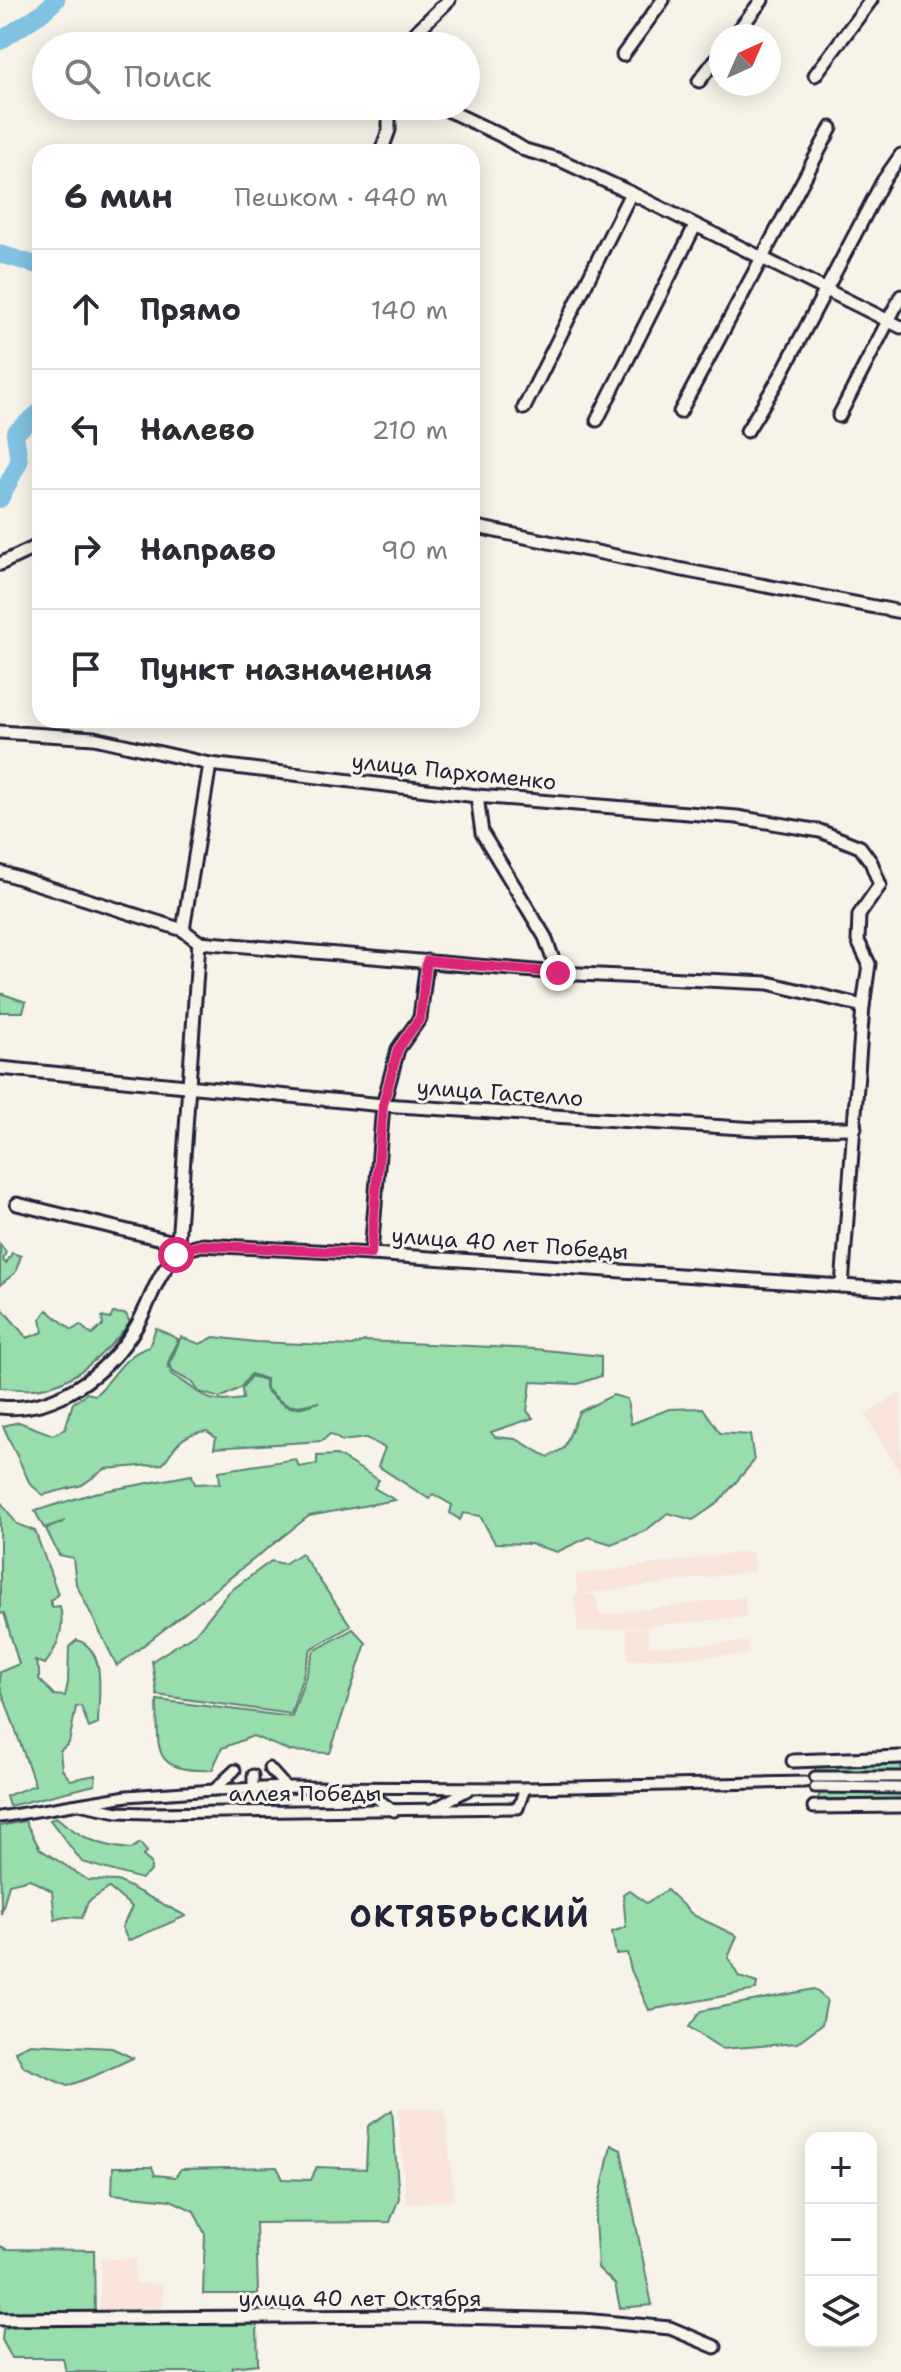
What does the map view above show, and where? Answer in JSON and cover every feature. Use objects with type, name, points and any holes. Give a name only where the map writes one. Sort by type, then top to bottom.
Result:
[{"type":"street","points":[[416,32],[449,0]]},
{"type":"street","points":[[623,55],[663,0]]},
{"type":"street","points":[[743,24],[762,0]]},
{"type":"street","points":[[815,75],[871,0]]},
{"type":"street","points":[[699,81],[709,68]]},
{"type":"street","points":[[384,144],[389,120]]},
{"type":"street","points":[[468,120],[525,150],[560,160],[631,193],[901,327]]},
{"type":"street","points":[[680,412],[831,128]]},
{"type":"street","points":[[747,431],[780,377],[883,181],[901,155]]},
{"type":"street","points":[[524,408],[631,193]]},
{"type":"street","points":[[597,420],[695,226]]},
{"type":"street","points":[[839,416],[901,296]]},
{"type":"street","points":[[480,528],[901,612]]},
{"type":"street","points":[[0,564],[32,549]]},
{"type":"street","name":"улица Пархоменко","points":[[0,732],[94,738],[210,764],[477,796],[737,817],[820,831],[860,847],[871,862],[880,885],[859,915],[858,941],[869,964],[863,1006]]},
{"type":"street","points":[[183,930],[210,764]]},
{"type":"street","points":[[477,796],[482,833],[545,937],[558,973]]},
{"type":"street","points":[[0,872],[183,930],[199,942],[558,973],[768,983],[863,1006],[842,1286]]},
{"type":"street","points":[[0,1407],[30,1407],[61,1397],[90,1379],[135,1328],[164,1270],[182,1246],[199,942]]},
{"type":"street","points":[[371,1254],[383,1105],[398,1049],[420,1018],[427,961]]},
{"type":"street","name":"улица Гастелло","points":[[0,1068],[383,1105],[757,1129],[855,1128]]},
{"type":"street","name":"улица 40 лет Победы","points":[[17,1204],[182,1246],[371,1254],[901,1290]]},
{"type":"street","points":[[793,1761],[901,1757]]},
{"type":"street","points":[[269,1768],[286,1787]]},
{"type":"street","points":[[214,1790],[235,1770]]},
{"type":"street","points":[[253,1775],[253,1792]]},
{"type":"street","points":[[901,1777],[815,1782],[901,1788]]},
{"type":"street","points":[[0,1817],[127,1796],[214,1790],[253,1792],[286,1787],[471,1789],[805,1782]]},
{"type":"street","name":"аллея Победы","points":[[73,1803],[118,1812],[147,1813],[518,1808],[525,1788]]},
{"type":"street","points":[[364,1789],[394,1811]]},
{"type":"street","points":[[416,1789],[417,1809]]},
{"type":"street","points":[[432,1810],[471,1789]]},
{"type":"street","points":[[127,1796],[147,1813]]},
{"type":"street","points":[[814,1807],[901,1806]]},
{"type":"street","name":"улица 40 лет Октября","points":[[0,2319],[414,2316],[583,2320],[670,2328],[715,2347]]},
{"type":"shaded area","points":[[901,1392],[901,1474],[865,1415]]},
{"type":"shaded area","points":[[752,1551],[755,1571],[581,1594],[595,1594],[600,1615],[745,1597],[746,1617],[578,1632],[575,1575]]},
{"type":"shaded area","points":[[647,1627],[649,1647],[748,1642],[749,1654],[628,1660],[626,1629]]},
{"type":"shaded area","points":[[398,2108],[445,2110],[454,2200],[406,2203]]},
{"type":"shaded area","points":[[101,2259],[135,2259],[135,2283],[163,2284],[163,2314],[100,2313]]},
{"type":"green space","points":[[0,993],[26,1002],[23,1012],[0,1012]]},
{"type":"green space","points":[[0,1244],[6,1252],[3,1260],[6,1264],[12,1253],[21,1256],[15,1273],[0,1285]]},
{"type":"green space","points":[[0,1306],[27,1338],[43,1332],[41,1318],[47,1310],[72,1330],[80,1325],[92,1335],[103,1325],[102,1317],[110,1319],[113,1313],[126,1314],[130,1323],[99,1356],[61,1382],[32,1389],[0,1388]]},
{"type":"green space","points":[[156,1328],[178,1339],[168,1363],[171,1374],[204,1396],[219,1401],[243,1399],[242,1389],[251,1376],[265,1380],[265,1389],[272,1396],[284,1405],[295,1408],[319,1402],[295,1406],[285,1404],[266,1388],[266,1379],[251,1374],[240,1388],[220,1398],[199,1392],[193,1383],[173,1372],[170,1363],[181,1337],[200,1344],[214,1337],[352,1346],[364,1341],[535,1349],[601,1356],[601,1376],[578,1384],[531,1382],[527,1411],[533,1418],[491,1432],[495,1437],[516,1439],[548,1457],[564,1448],[579,1412],[613,1395],[627,1399],[631,1424],[669,1409],[703,1408],[720,1433],[750,1435],[754,1461],[718,1503],[693,1520],[668,1513],[645,1531],[611,1544],[589,1537],[557,1552],[531,1544],[495,1543],[480,1516],[463,1513],[460,1520],[450,1513],[452,1505],[433,1494],[429,1499],[378,1466],[385,1448],[366,1438],[342,1441],[330,1434],[322,1441],[214,1448],[216,1438],[207,1431],[198,1432],[180,1441],[163,1464],[105,1469],[82,1485],[43,1495],[30,1484],[3,1426],[19,1422],[53,1435],[65,1429],[73,1403],[87,1393],[95,1395],[125,1362],[149,1347]]},
{"type":"green space","points":[[337,1455],[379,1480],[374,1488],[395,1500],[309,1516],[117,1666],[76,1584],[73,1558],[59,1555],[46,1529],[65,1521],[44,1528],[35,1511],[94,1493],[192,1475],[195,1484],[220,1483],[219,1471],[296,1459],[299,1467],[317,1464],[317,1456]]},
{"type":"green space","points":[[0,1501],[17,1524],[35,1531],[58,1594],[50,1601],[52,1607],[60,1606],[62,1622],[59,1637],[45,1664],[35,1661],[39,1679],[54,1695],[65,1696],[69,1647],[77,1640],[87,1645],[93,1654],[100,1688],[98,1724],[89,1728],[81,1706],[76,1707],[69,1743],[60,1751],[62,1769],[70,1780],[96,1775],[95,1785],[9,1806],[6,1796],[35,1785],[0,1686],[0,1672],[19,1664],[4,1613],[0,1614]]},
{"type":"green space","points":[[301,1553],[351,1626],[311,1649],[291,1714],[157,1695],[152,1661],[196,1633],[229,1592],[271,1561],[284,1564]]},
{"type":"green space","points":[[353,1629],[366,1643],[330,1753],[290,1751],[253,1736],[222,1748],[212,1770],[178,1767],[162,1755],[157,1700],[292,1717],[314,1651]]},
{"type":"green space","points":[[814,1762],[901,1762],[901,1773],[816,1772]]},
{"type":"green space","points":[[823,1790],[901,1790],[901,1799],[817,1799]]},
{"type":"green space","points":[[56,1817],[82,1836],[109,1846],[131,1849],[140,1843],[147,1852],[143,1856],[151,1863],[151,1871],[141,1879],[82,1862],[50,1820]]},
{"type":"green space","points":[[25,1821],[40,1849],[88,1880],[118,1881],[186,1916],[128,1941],[122,1927],[132,1907],[109,1888],[88,1902],[82,1918],[55,1920],[52,1891],[30,1879],[9,1884],[1,1914],[0,1826]]},
{"type":"green space","points":[[629,1890],[646,1903],[667,1890],[693,1915],[737,1936],[728,1958],[739,1977],[757,1983],[756,1990],[649,2010],[627,1953],[616,1954],[612,1932],[626,1927],[623,1894]]},
{"type":"green space","points":[[814,1989],[827,2000],[822,2024],[797,2043],[722,2049],[689,2027],[701,2011]]},
{"type":"green space","points":[[30,2044],[112,2048],[133,2058],[67,2086],[24,2067],[15,2051]]},
{"type":"green space","points":[[392,2110],[399,2198],[390,2222],[256,2223],[258,2294],[203,2294],[205,2234],[194,2211],[171,2200],[112,2194],[113,2167],[152,2167],[155,2175],[175,2177],[181,2169],[277,2167],[283,2179],[311,2180],[317,2167],[366,2169],[368,2126]]},
{"type":"green space","points":[[611,2145],[621,2150],[652,2305],[620,2308],[615,2284],[598,2268],[595,2220]]},
{"type":"green space","points":[[0,2246],[7,2249],[94,2250],[95,2316],[0,2317]]},
{"type":"green space","points":[[17,2324],[257,2324],[258,2364],[232,2367],[231,2372],[66,2372],[63,2358],[12,2358],[2,2340],[3,2329]]},
{"type":"waterway","points":[[0,41],[56,0]]},
{"type":"waterway","points":[[0,254],[32,264]]},
{"type":"waterway","points":[[0,499],[19,462],[15,433],[32,419]]},
{"type":"district","name":"ОКТЯБРЬСКИЙ","points":[[470,1917]]},
{"type":"route","points":[[176,1255],[202,1245],[371,1254],[383,1105],[398,1049],[420,1018],[427,961],[558,973]]}]
